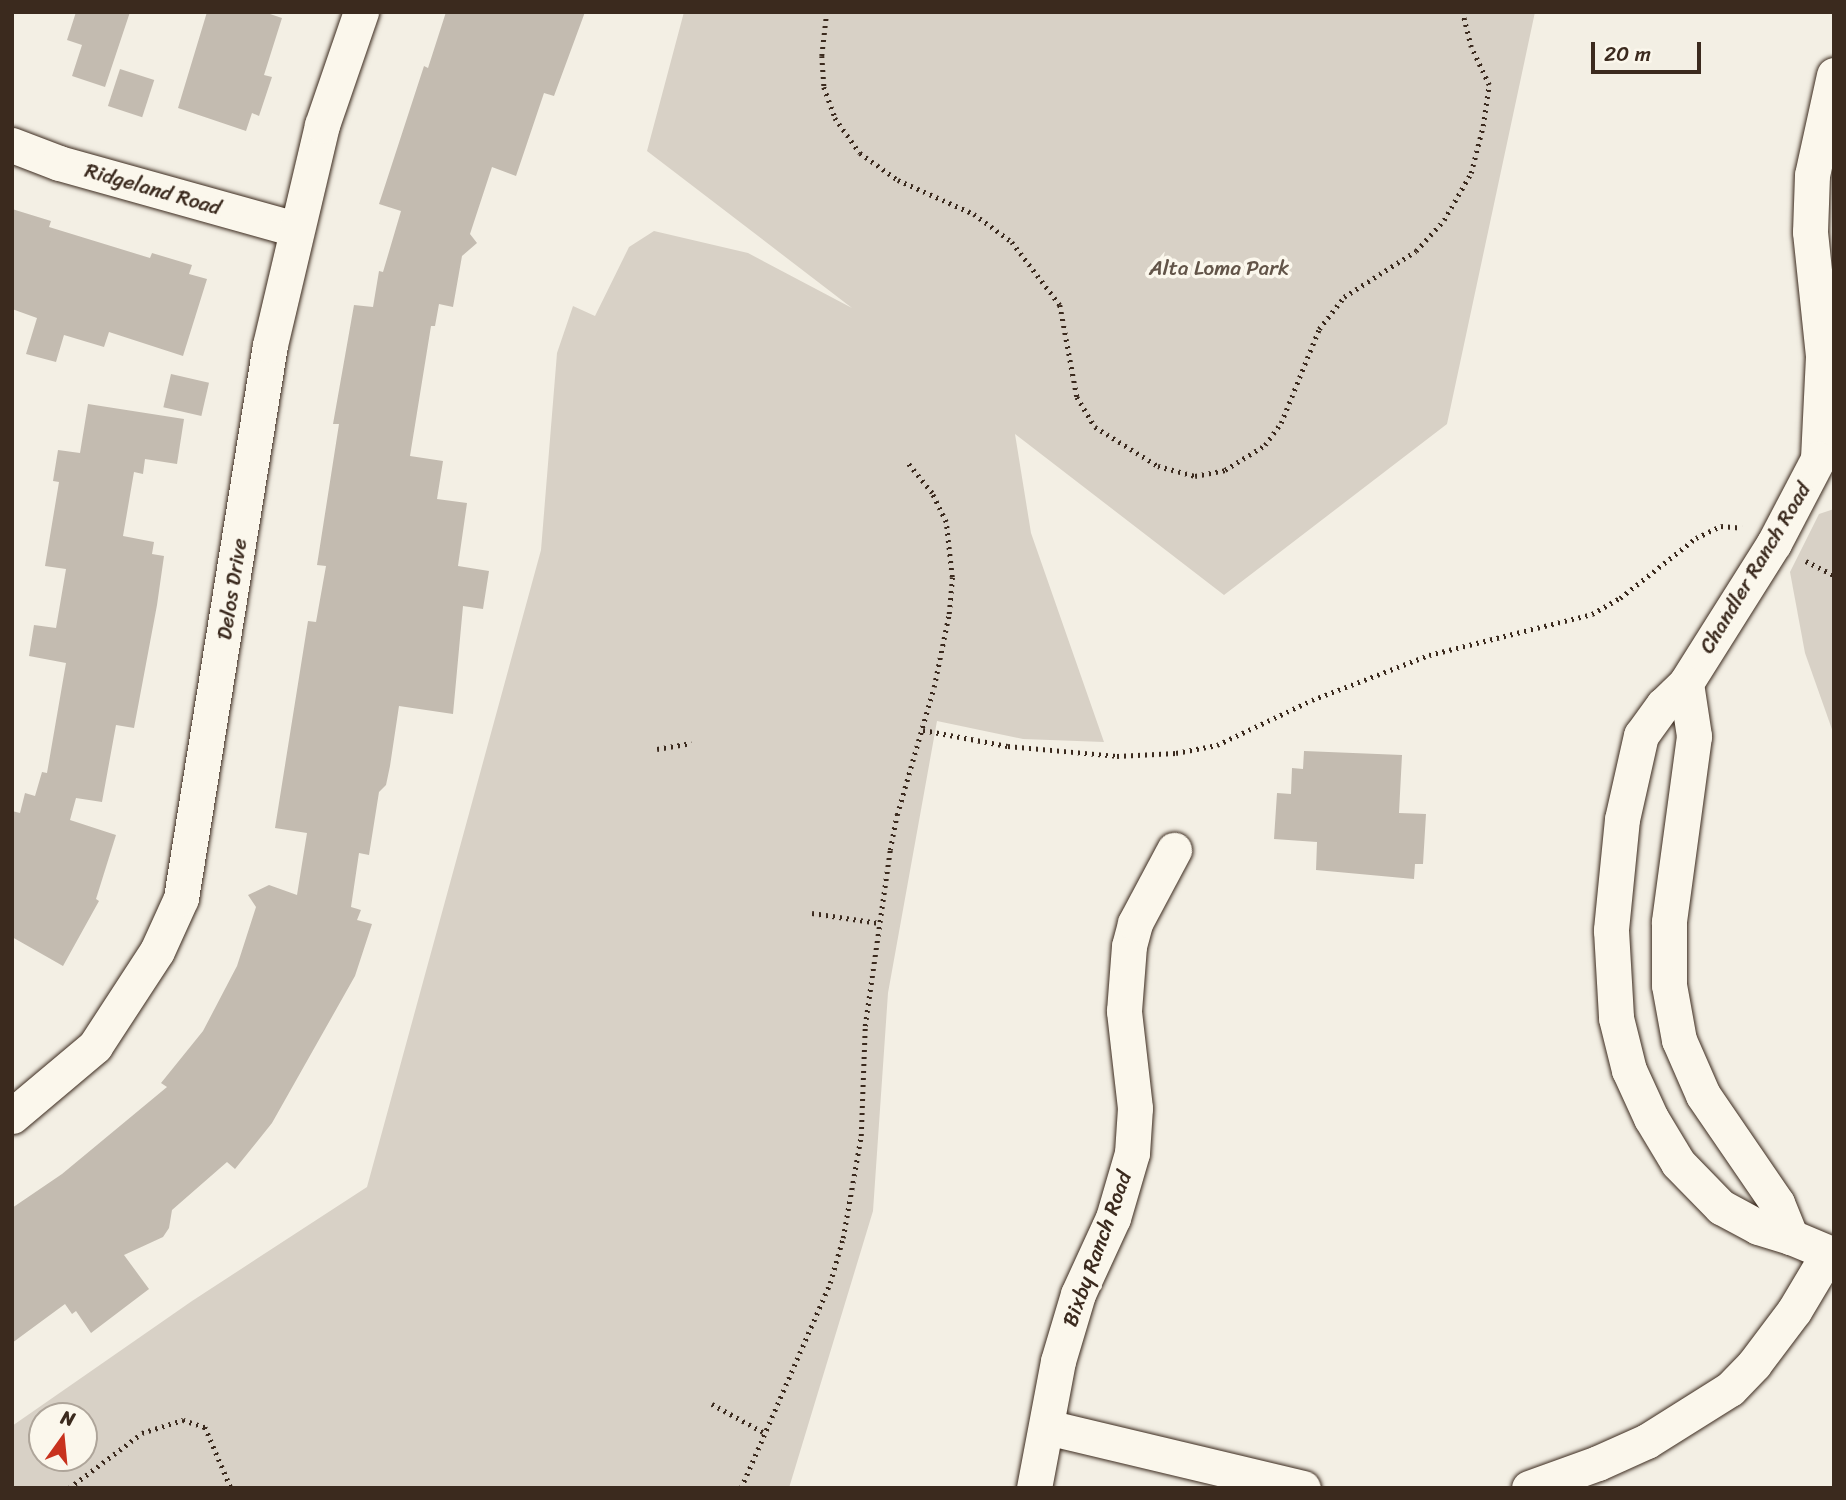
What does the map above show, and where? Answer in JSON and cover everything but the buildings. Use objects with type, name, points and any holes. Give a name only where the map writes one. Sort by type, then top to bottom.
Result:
[{"type":"street","name":"Delos Drive","points":[[12,1116],[94,1046],[157,951],[181,898],[270,345],[322,125],[361,12]]},
{"type":"street","name":"Chandler Ranch Road","points":[[1831,1255],[1791,1237],[1758,1227],[1721,1207],[1678,1163],[1651,1118],[1629,1070],[1616,1018],[1611,930],[1622,820],[1642,735],[1663,705],[1686,683],[1826,461],[1823,356],[1810,232],[1812,175],[1834,75]]},
{"type":"street","name":"Ridgeland Road","points":[[12,145],[59,163],[296,229]]},
{"type":"street","points":[[1686,683],[1694,736],[1669,922],[1669,985],[1679,1040],[1703,1095],[1777,1203],[1791,1237]]},
{"type":"street","name":"Bixby Ranch Road","points":[[1034,1488],[1058,1361],[1078,1294],[1113,1218],[1132,1153],[1135,1108],[1124,1011],[1129,946],[1135,923],[1174,850]]},
{"type":"street","points":[[1529,1488],[1598,1463],[1647,1441],[1730,1389],[1754,1364],[1794,1311],[1831,1255]]},
{"type":"street","points":[[1047,1427],[1303,1488]]},
{"type":"path","points":[[827,12],[822,55],[824,87],[835,118],[860,153],[898,180],[974,214],[1012,242],[1060,305],[1077,397],[1095,427],[1158,466],[1195,476],[1225,470],[1265,445],[1282,424],[1319,329],[1344,297],[1416,251],[1451,208],[1471,173],[1483,126],[1489,85],[1471,47],[1462,12]]},
{"type":"path","points":[[740,1488],[830,1283],[844,1238],[861,1136],[865,1027],[897,815],[923,730],[949,614],[951,550],[946,522],[932,493],[908,463]]},
{"type":"path","points":[[923,730],[1018,748],[1117,756],[1176,754],[1217,746],[1312,700],[1429,656],[1592,614],[1620,597],[1713,528],[1733,526],[1774,543]]},
{"type":"path","points":[[657,749],[691,743]]},
{"type":"path","points":[[812,913],[880,923]]},
{"type":"path","points":[[712,1404],[763,1432]]},
{"type":"path","points":[[69,1488],[142,1433],[183,1420],[205,1427],[231,1488]]},
{"type":"green space","name":"Alta Loma Park","points":[[684,12],[1535,12],[1447,424],[1224,595],[1015,434],[1031,533],[1104,742],[1023,739],[937,721],[888,993],[873,1211],[789,1488],[12,1488],[12,1426],[28,1415],[28,1472],[98,1472],[98,1402],[47,1402],[192,1301],[367,1187],[541,550],[557,353],[573,306],[595,316],[629,247],[654,231],[748,253],[852,308],[647,151]]},
{"type":"green space","points":[[1834,509],[1834,735],[1805,653],[1790,572],[1819,514]]}]
